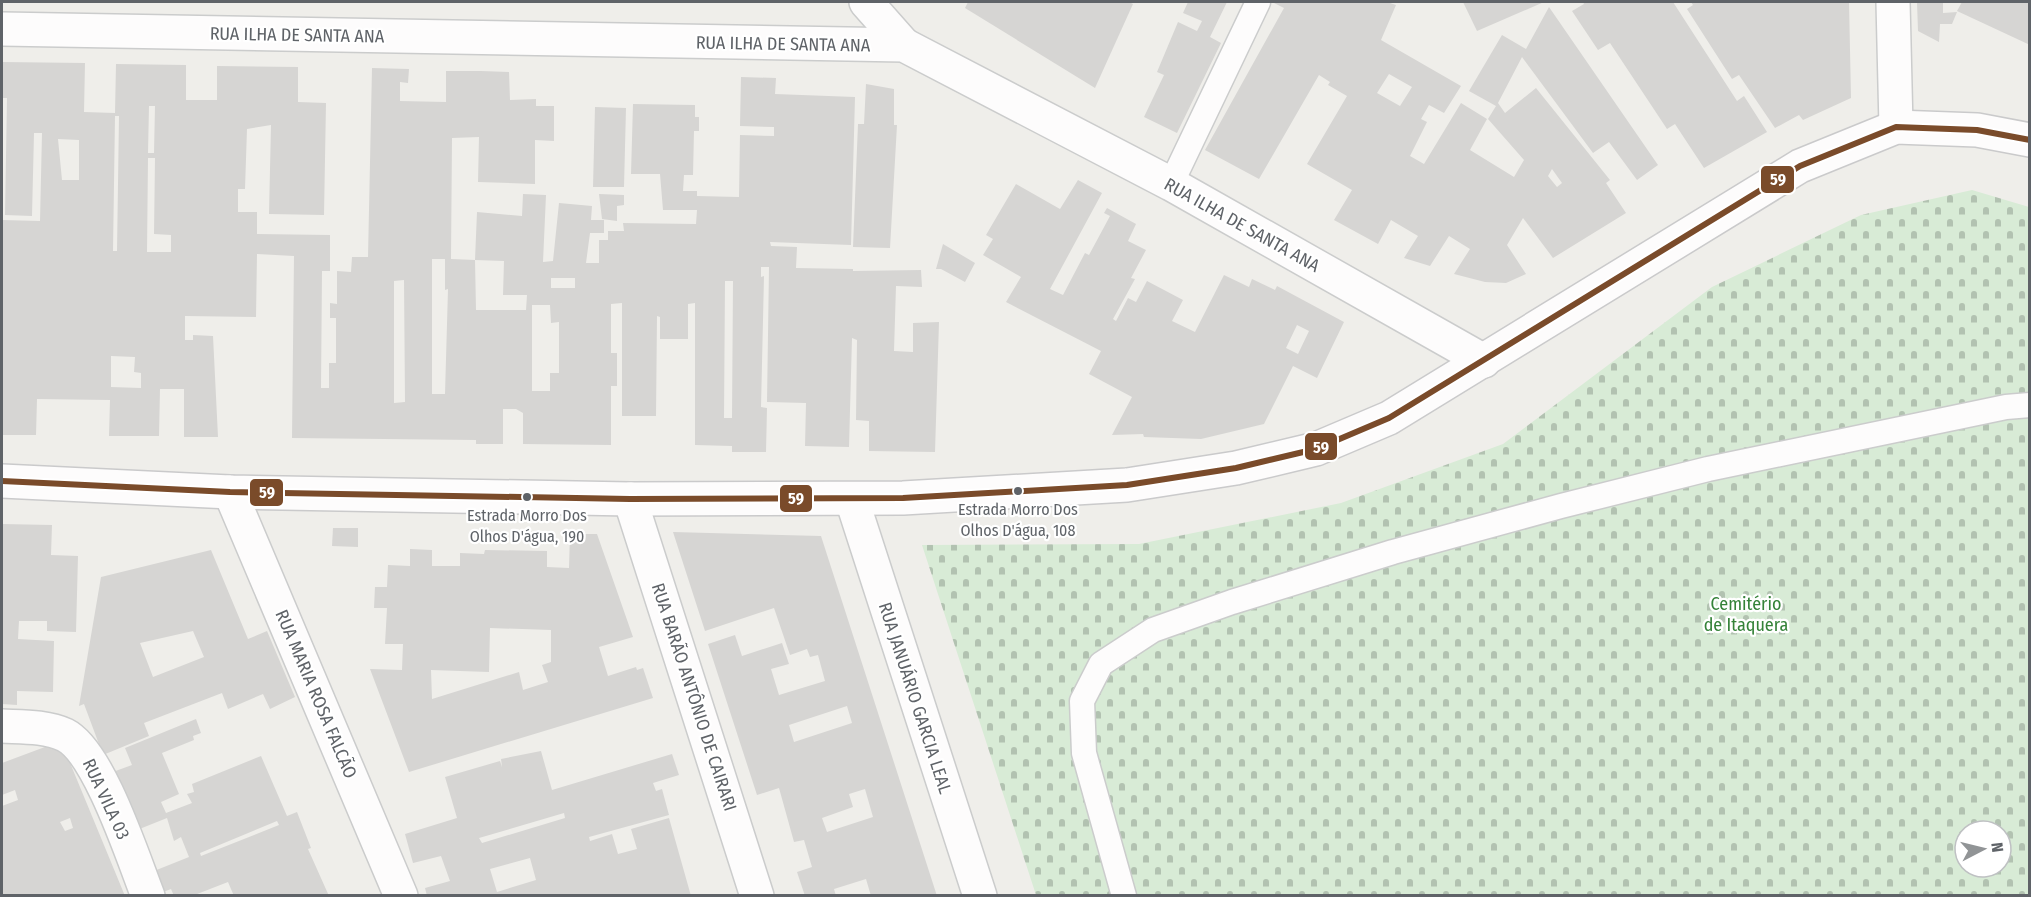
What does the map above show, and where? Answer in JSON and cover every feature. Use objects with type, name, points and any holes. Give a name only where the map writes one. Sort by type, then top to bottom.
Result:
[{"type":"street","points":[[866,2],[904,45]]},
{"type":"street","points":[[1893,2],[1896,127]]},
{"type":"street","name":"RUA ILHA DE SANTA ANA","points":[[2,29],[904,45],[1171,184],[1485,361]]},
{"type":"street","points":[[2,481],[230,492],[630,499],[852,500],[1127,485],[1236,468],[1316,449],[1389,418],[1485,361],[1660,249],[1800,166],[1896,127],[1977,130],[2030,140]]},
{"type":"street","name":"RUA MARIA ROSA FALCÃO","points":[[230,492],[401,896]]},
{"type":"street","name":"RUA BARÃO ANTÔNIO DE CAIRARI","points":[[630,499],[757,896]]},
{"type":"street","name":"RUA JANUÁRIO GARCIA LEAL","points":[[852,500],[980,896]]},
{"type":"street","name":"RUA VILA 03","points":[[2,726],[36,728],[64,735],[80,747],[97,772],[148,896]]},
{"type":"lane","points":[[1171,184],[1258,2]]},
{"type":"lane","points":[[1124,896],[1084,753],[1082,701],[1101,664],[1153,630],[1232,602],[1381,555],[1561,506],[1708,469],[1959,417],[2030,405]]},
{"type":"green space","name":"Cemitério de Itaquera","points":[[1972,190],[2029,207],[2029,895],[1036,895],[922,545],[1139,544],[1341,503],[1503,444],[1712,287],[1861,215]]},
{"type":"building","points":[[968,2],[1129,2],[1133,4],[1095,88],[965,8]]},
{"type":"building","points":[[1188,2],[1227,2],[1210,37],[1221,43],[1177,133],[1144,117],[1164,75],[1157,72],[1178,22],[1197,31],[1202,21],[1183,13]]},
{"type":"building","points":[[1272,2],[1387,2],[1396,5],[1381,40],[1461,86],[1444,113],[1429,105],[1421,119],[1427,122],[1410,156],[1424,164],[1461,103],[1487,119],[1470,150],[1514,177],[1524,160],[1488,119],[1496,106],[1469,91],[1502,35],[1526,49],[1549,7],[1658,165],[1637,180],[1609,142],[1593,153],[1522,57],[1498,103],[1505,113],[1536,88],[1610,180],[1606,183],[1626,213],[1553,258],[1523,218],[1507,245],[1526,274],[1506,283],[1485,282],[1454,274],[1470,249],[1449,236],[1430,266],[1404,258],[1418,236],[1391,220],[1378,244],[1334,220],[1352,190],[1307,164],[1347,96],[1328,85],[1330,82],[1319,75],[1259,179],[1205,150],[1284,8]],"holes":[[[1389,74],[1412,87],[1400,106],[1377,93]],[[1552,169],[1562,183],[1557,187],[1548,176]]]},
{"type":"building","points":[[1463,2],[1544,2],[1477,31]]},
{"type":"building","points":[[1583,2],[1673,2],[1737,101],[1744,96],[1767,132],[1704,168],[1675,124],[1667,129],[1610,43],[1598,50],[1572,11],[1584,4]]},
{"type":"building","points":[[1691,2],[1849,2],[1851,98],[1803,120],[1799,115],[1775,128],[1739,75],[1732,79],[1687,9],[1693,5]]},
{"type":"building","points":[[1917,2],[1943,2],[1943,13],[1957,12],[1952,24],[1940,24],[1939,42],[1918,31]]},
{"type":"building","points":[[1962,2],[2030,2],[2030,45],[1957,11]]},
{"type":"building","points":[[2,62],[85,63],[84,112],[115,113],[116,64],[186,65],[186,100],[217,100],[217,66],[298,67],[298,102],[326,103],[324,215],[269,214],[271,125],[247,129],[245,189],[238,189],[238,212],[257,212],[257,234],[330,235],[330,271],[322,271],[321,388],[329,388],[329,363],[336,363],[336,318],[330,318],[330,303],[337,304],[337,271],[351,272],[352,257],[368,257],[372,68],[409,69],[408,83],[400,82],[400,101],[446,102],[446,71],[481,71],[509,72],[510,100],[536,99],[536,106],[554,106],[554,141],[535,140],[535,184],[478,182],[479,137],[452,138],[451,259],[475,260],[477,212],[522,216],[523,194],[546,195],[543,262],[553,261],[559,203],[592,206],[591,220],[604,220],[604,233],[590,233],[586,263],[599,263],[599,240],[608,240],[608,231],[624,231],[623,223],[696,224],[697,210],[663,210],[660,174],[631,174],[633,104],[695,105],[695,117],[699,117],[699,131],[694,131],[693,175],[684,175],[683,191],[697,191],[697,196],[739,197],[740,135],[774,136],[774,127],[740,126],[741,77],[776,78],[775,94],[855,97],[851,245],[770,242],[771,246],[797,247],[796,268],[853,269],[853,271],[921,270],[922,287],[896,286],[894,351],[913,352],[913,323],[939,322],[935,452],[869,451],[869,421],[856,420],[857,340],[852,338],[849,447],[805,446],[806,403],[767,402],[769,267],[761,267],[761,277],[764,276],[761,407],[767,408],[766,452],[732,452],[732,446],[695,445],[695,303],[688,304],[688,339],[660,339],[660,317],[657,316],[656,416],[622,416],[622,303],[611,304],[611,353],[617,353],[617,386],[611,386],[611,445],[523,444],[523,413],[516,409],[503,409],[503,444],[476,444],[476,440],[292,438],[294,256],[257,254],[256,317],[185,316],[185,340],[193,340],[193,335],[213,336],[218,437],[184,437],[184,389],[160,389],[159,436],[109,436],[110,400],[37,399],[36,435],[2,435],[2,220],[40,221],[42,133],[34,133],[32,216],[5,215],[7,98],[2,98]],"holes":[[[149,106],[155,106],[154,153],[148,153]],[[115,116],[119,116],[117,251],[113,251]],[[58,139],[79,140],[79,180],[62,180]],[[148,158],[155,158],[154,234],[171,235],[171,252],[147,252]],[[432,259],[445,259],[445,290],[448,289],[445,394],[432,394]],[[475,260],[504,261],[503,295],[527,295],[526,310],[476,310]],[[551,278],[575,278],[575,288],[551,288]],[[404,280],[405,402],[394,403],[394,281]],[[725,281],[733,281],[732,418],[724,418]],[[532,305],[550,305],[551,323],[559,322],[559,373],[550,373],[550,391],[532,391]],[[111,356],[135,357],[134,372],[141,373],[141,388],[111,387]]]},
{"type":"building","points":[[866,84],[894,89],[894,125],[897,125],[890,248],[853,247],[858,124],[864,124]]},
{"type":"building","points":[[595,107],[626,108],[624,187],[593,187]]},
{"type":"building","points":[[1078,180],[1102,193],[1050,289],[1063,295],[1085,253],[1089,255],[1110,216],[1104,213],[1107,208],[1136,224],[1128,241],[1146,250],[1131,278],[1135,279],[1113,319],[1116,321],[1128,298],[1136,302],[1147,281],[1183,300],[1172,321],[1195,332],[1224,275],[1249,287],[1252,279],[1275,290],[1277,286],[1344,322],[1317,378],[1293,366],[1264,424],[1201,439],[1144,437],[1143,434],[1112,435],[1132,397],[1089,374],[1101,351],[1006,302],[1021,277],[983,255],[993,239],[986,235],[1016,184],[1060,209]],"holes":[[[1297,325],[1309,331],[1298,354],[1286,348]]]},
{"type":"building","points":[[599,194],[624,195],[624,205],[617,206],[617,221],[602,219]]},
{"type":"building","points":[[943,244],[975,263],[965,282],[941,269],[936,269]]},
{"type":"building","points":[[2,524],[52,525],[51,555],[78,556],[76,632],[47,631],[47,621],[19,621],[18,639],[54,641],[53,692],[17,691],[17,705],[2,704]]},
{"type":"building","points":[[333,528],[358,528],[358,547],[332,546]]},
{"type":"building","points":[[673,532],[821,536],[937,896],[871,896],[866,879],[834,889],[836,896],[805,896],[797,872],[812,867],[804,840],[794,842],[779,788],[757,795],[708,644],[735,635],[742,656],[782,643],[789,664],[771,669],[779,695],[825,681],[818,655],[810,657],[807,649],[790,655],[774,608],[705,631]],"holes":[[[847,706],[852,723],[794,742],[789,725]],[[865,789],[873,817],[827,832],[822,818],[853,807],[849,794]]]},
{"type":"building","points":[[570,534],[597,534],[633,637],[599,647],[608,676],[636,667],[637,670],[643,668],[653,698],[409,772],[370,669],[402,670],[403,644],[385,644],[387,608],[374,608],[375,587],[387,587],[388,565],[410,566],[410,549],[432,550],[432,566],[460,566],[460,553],[484,554],[485,550],[547,551],[547,567],[569,568]],"holes":[[[490,628],[551,630],[551,662],[542,665],[548,682],[523,690],[519,672],[432,699],[431,670],[489,672]]]},
{"type":"building","points":[[211,550],[248,639],[267,631],[295,697],[270,709],[263,694],[228,709],[222,693],[144,723],[149,736],[103,755],[84,704],[79,706],[101,577]],"holes":[[[193,631],[204,657],[153,677],[140,643]]]},
{"type":"building","points":[[196,719],[201,733],[193,736],[194,740],[162,753],[179,794],[161,802],[166,813],[192,803],[187,794],[194,792],[192,784],[261,756],[287,816],[297,812],[311,848],[308,849],[329,896],[234,896],[228,882],[192,896],[174,896],[171,889],[158,894],[149,873],[189,857],[181,837],[174,841],[167,818],[132,832],[110,773],[132,765],[125,748]],"holes":[[[277,821],[279,825],[201,856],[200,853]]]},
{"type":"building","points":[[61,741],[125,896],[2,896],[2,806],[18,800],[15,790],[2,795],[2,763]],"holes":[[[70,818],[73,828],[65,831],[60,822]]]},
{"type":"building","points":[[541,751],[552,790],[672,754],[679,775],[653,783],[656,791],[662,789],[669,815],[589,837],[590,841],[612,834],[618,854],[637,849],[631,829],[669,818],[691,896],[427,896],[425,888],[450,881],[441,856],[413,863],[405,834],[457,818],[445,777],[500,761],[502,767],[501,759]],"holes":[[[564,813],[565,818],[482,843],[479,838]],[[530,858],[536,880],[497,892],[490,869]]]},
{"type":"transit line","name":"59","points":[[2,481],[230,492],[630,499],[903,498],[1127,485],[1236,468],[1316,449],[1389,418],[1800,166],[1896,127],[1977,130],[2030,140]]},
{"type":"place","name":"Estrada Morro Dos Olhos D'água, 108","points":[[1018,491]]},
{"type":"place","name":"Estrada Morro Dos Olhos D'água, 190","points":[[527,497]]}]
